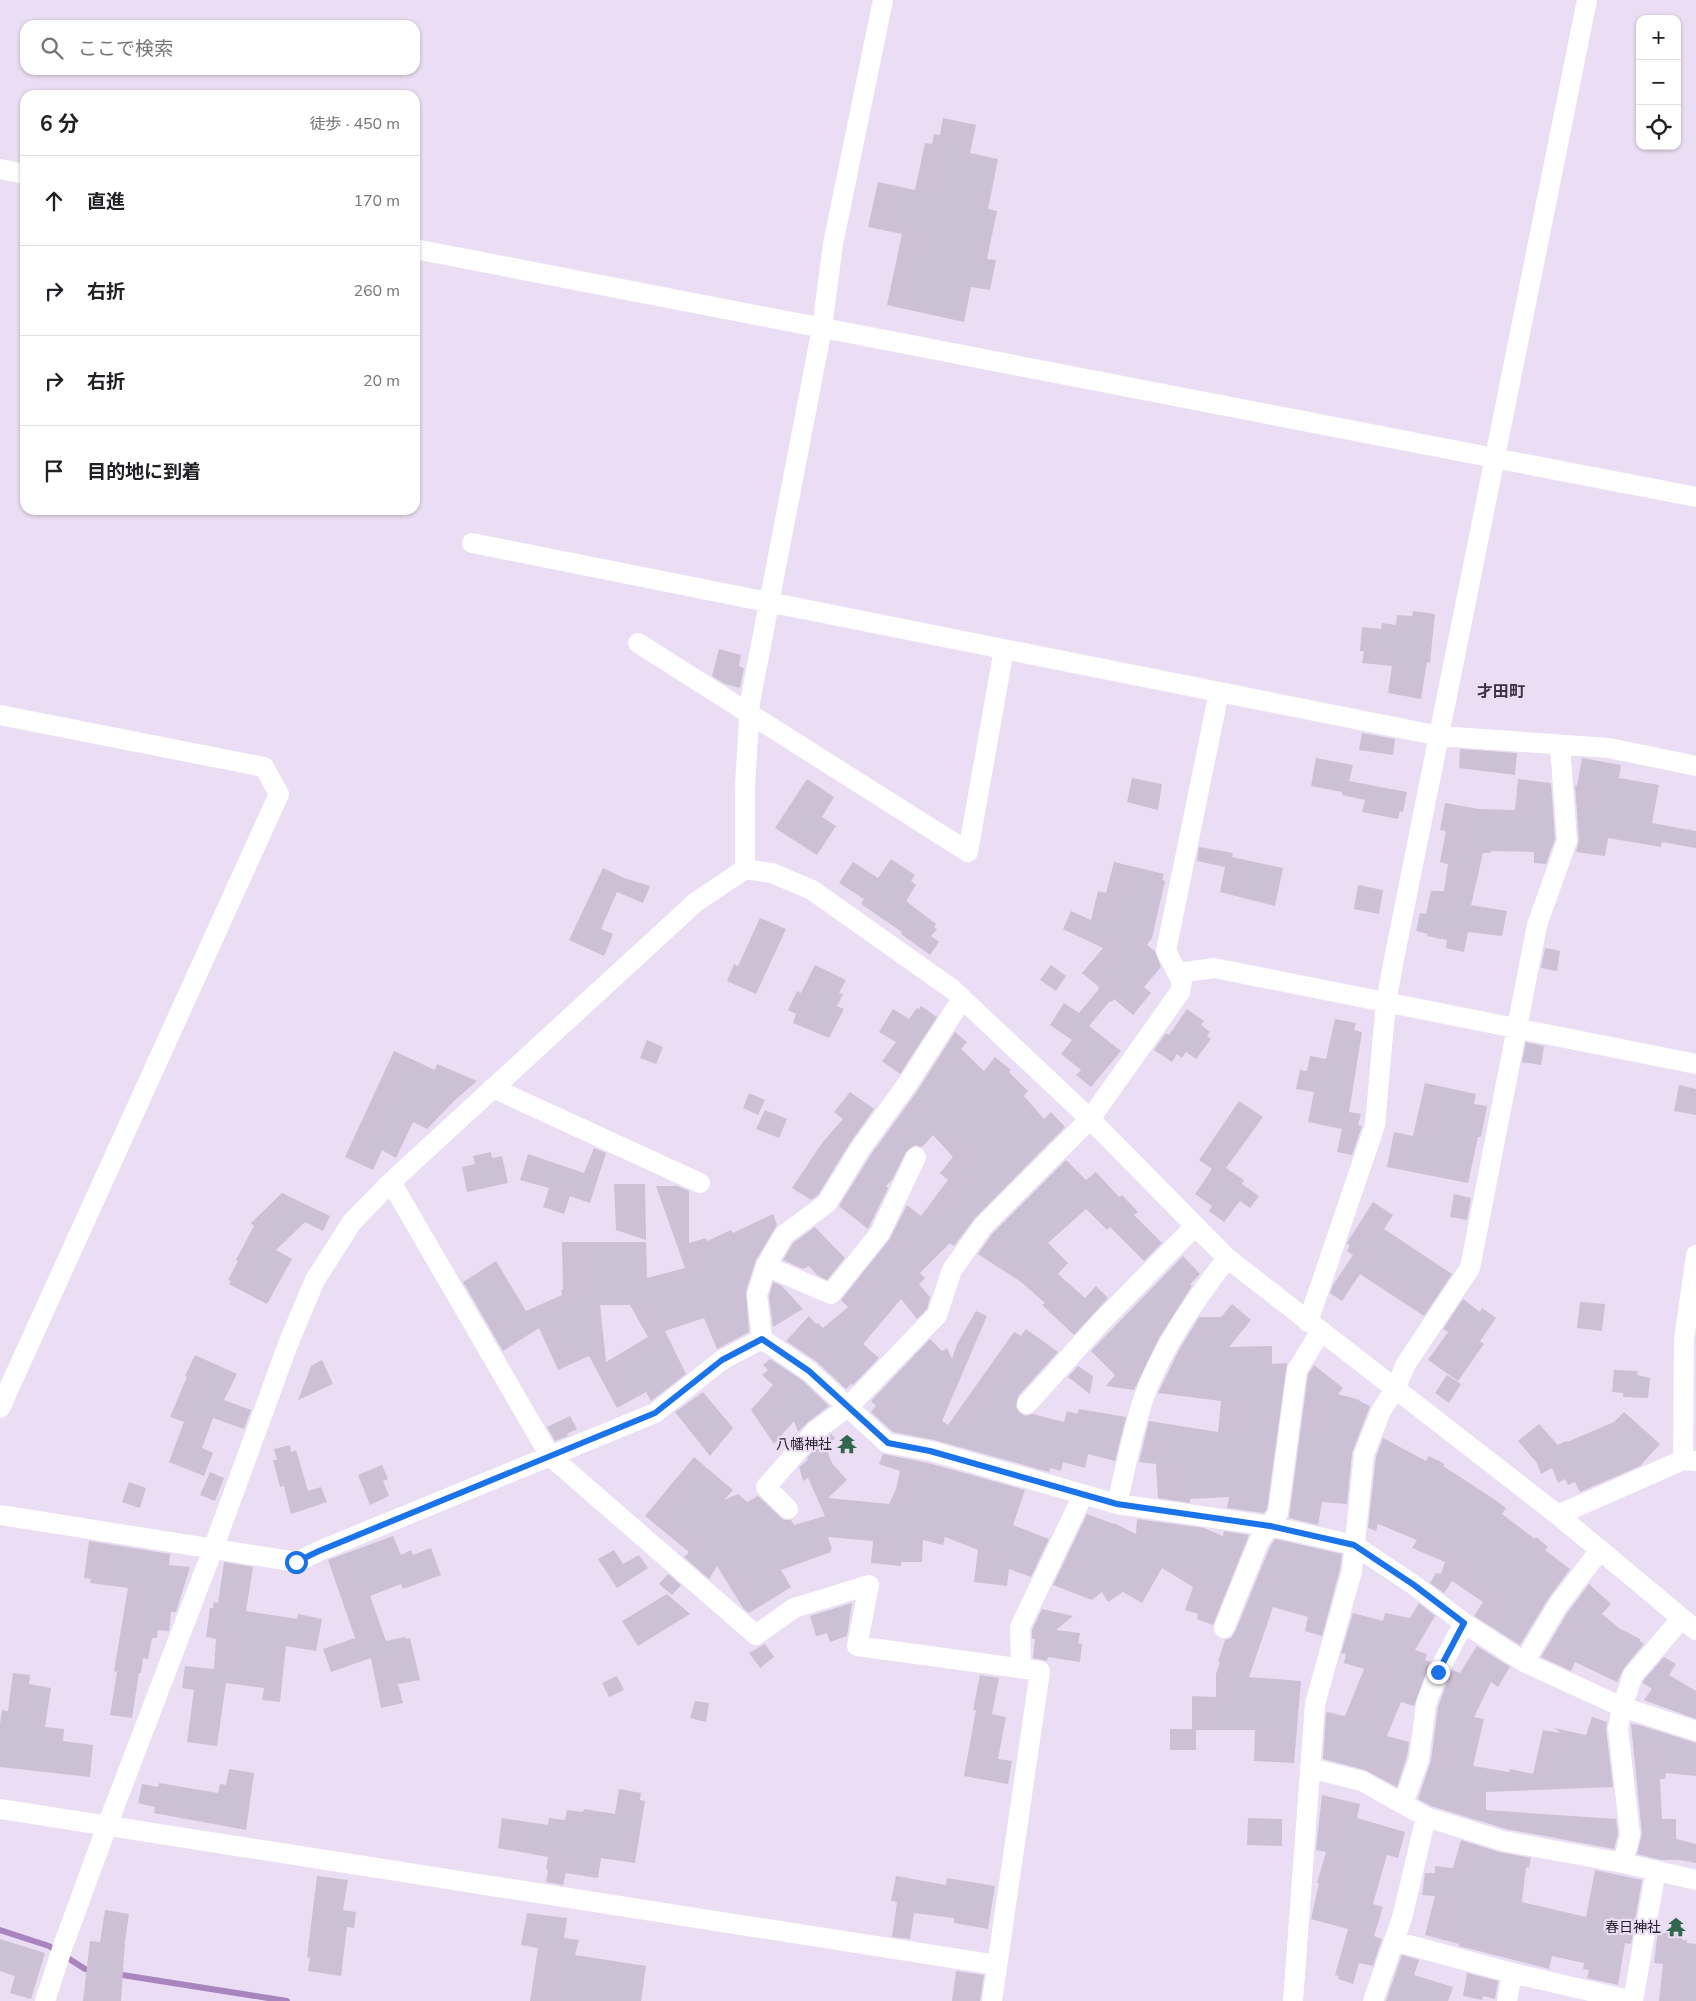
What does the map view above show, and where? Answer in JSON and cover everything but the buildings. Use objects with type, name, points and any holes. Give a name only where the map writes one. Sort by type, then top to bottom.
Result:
[{"type":"street","points":[[745,869],[745,786],[748,713],[822,328],[833,244],[883,0]]},
{"type":"street","points":[[1224,1628],[1260,1541],[1278,1513],[1297,1370],[1315,1327],[1375,1125],[1386,1002],[1587,0]]},
{"type":"street","points":[[0,169],[20,173]]},
{"type":"street","points":[[420,250],[1696,497]]},
{"type":"street","points":[[472,543],[1440,736],[1609,748],[1696,766]]},
{"type":"street","points":[[638,643],[968,852],[1004,649]]},
{"type":"street","points":[[788,1509],[766,1487],[815,1430],[848,1407],[938,1315],[952,1270],[983,1226],[1090,1119],[1180,992],[1182,982],[1166,951],[1219,692]]},
{"type":"street","points":[[0,715],[264,767],[279,794],[0,1408]]},
{"type":"street","points":[[1293,2001],[1315,1704],[1352,1571],[1364,1454],[1381,1411],[1395,1389],[1406,1364],[1470,1268],[1537,925],[1567,841],[1560,745]]},
{"type":"street","points":[[45,2001],[60,1954],[107,1826],[213,1549],[290,1339],[314,1280],[352,1222],[391,1182],[696,902],[745,869],[772,873],[812,890],[952,989],[1090,1119],[1227,1258],[1558,1515],[1689,1624],[1633,1675],[1622,1706],[1618,1728],[1630,1835],[1623,1863]]},
{"type":"street","points":[[1178,973],[1214,968],[1696,1064]]},
{"type":"street","points":[[962,999],[908,1083],[860,1149],[827,1203],[784,1235],[766,1266],[757,1295],[762,1339],[809,1371],[888,1443],[930,1451],[1117,1504],[1270,1526],[1354,1545],[1414,1585],[1464,1623],[1524,1662],[1622,1706],[1696,1731]]},
{"type":"street","points":[[493,1088],[700,1183]]},
{"type":"street","points":[[766,1266],[831,1294],[880,1233],[916,1158]]},
{"type":"street","points":[[391,1182],[550,1456],[756,1635],[794,1608],[869,1585],[857,1646],[1040,1671],[992,2001]]},
{"type":"street","points":[[1027,1404],[1101,1322],[1195,1226]]},
{"type":"street","points":[[1558,1515],[1689,1461],[1684,1339],[1696,1255]]},
{"type":"street","points":[[1117,1504],[1143,1400],[1158,1365],[1192,1305],[1227,1258]]},
{"type":"street","points":[[0,1514],[296,1562],[655,1413],[722,1360],[762,1339]]},
{"type":"street","points":[[1021,1668],[1020,1627],[1083,1495]]},
{"type":"street","points":[[1524,1662],[1558,1605],[1600,1550]]},
{"type":"street","points":[[1403,1804],[1419,1759],[1426,1704],[1438,1672],[1464,1623]]},
{"type":"street","points":[[1310,1768],[1362,1781],[1426,1817],[1503,1841],[1623,1863],[1696,1880]]},
{"type":"street","points":[[0,1809],[997,1965]]},
{"type":"street","points":[[1373,2001],[1402,1918],[1426,1817]]},
{"type":"street","points":[[1394,1941],[1512,1973],[1633,2001],[1656,1870]]},
{"type":"street","points":[[1507,2001],[1512,1973]]},
{"type":"waterway","points":[[0,1930],[49,1946],[85,1969],[93,1970]]},
{"type":"waterway","points":[[116,1974],[287,2001]]},
{"type":"place","name":"八幡神社","points":[[847,1444]]},
{"type":"place","name":"春日神社","points":[[1676,1927]]},
{"type":"district","name":"才田町","points":[[1501,692]]},
{"type":"route","points":[[296,1562],[655,1413],[722,1360],[762,1339],[809,1371],[888,1443],[930,1451],[1117,1504],[1270,1526],[1354,1545],[1414,1585],[1464,1623],[1438,1672]]}]
